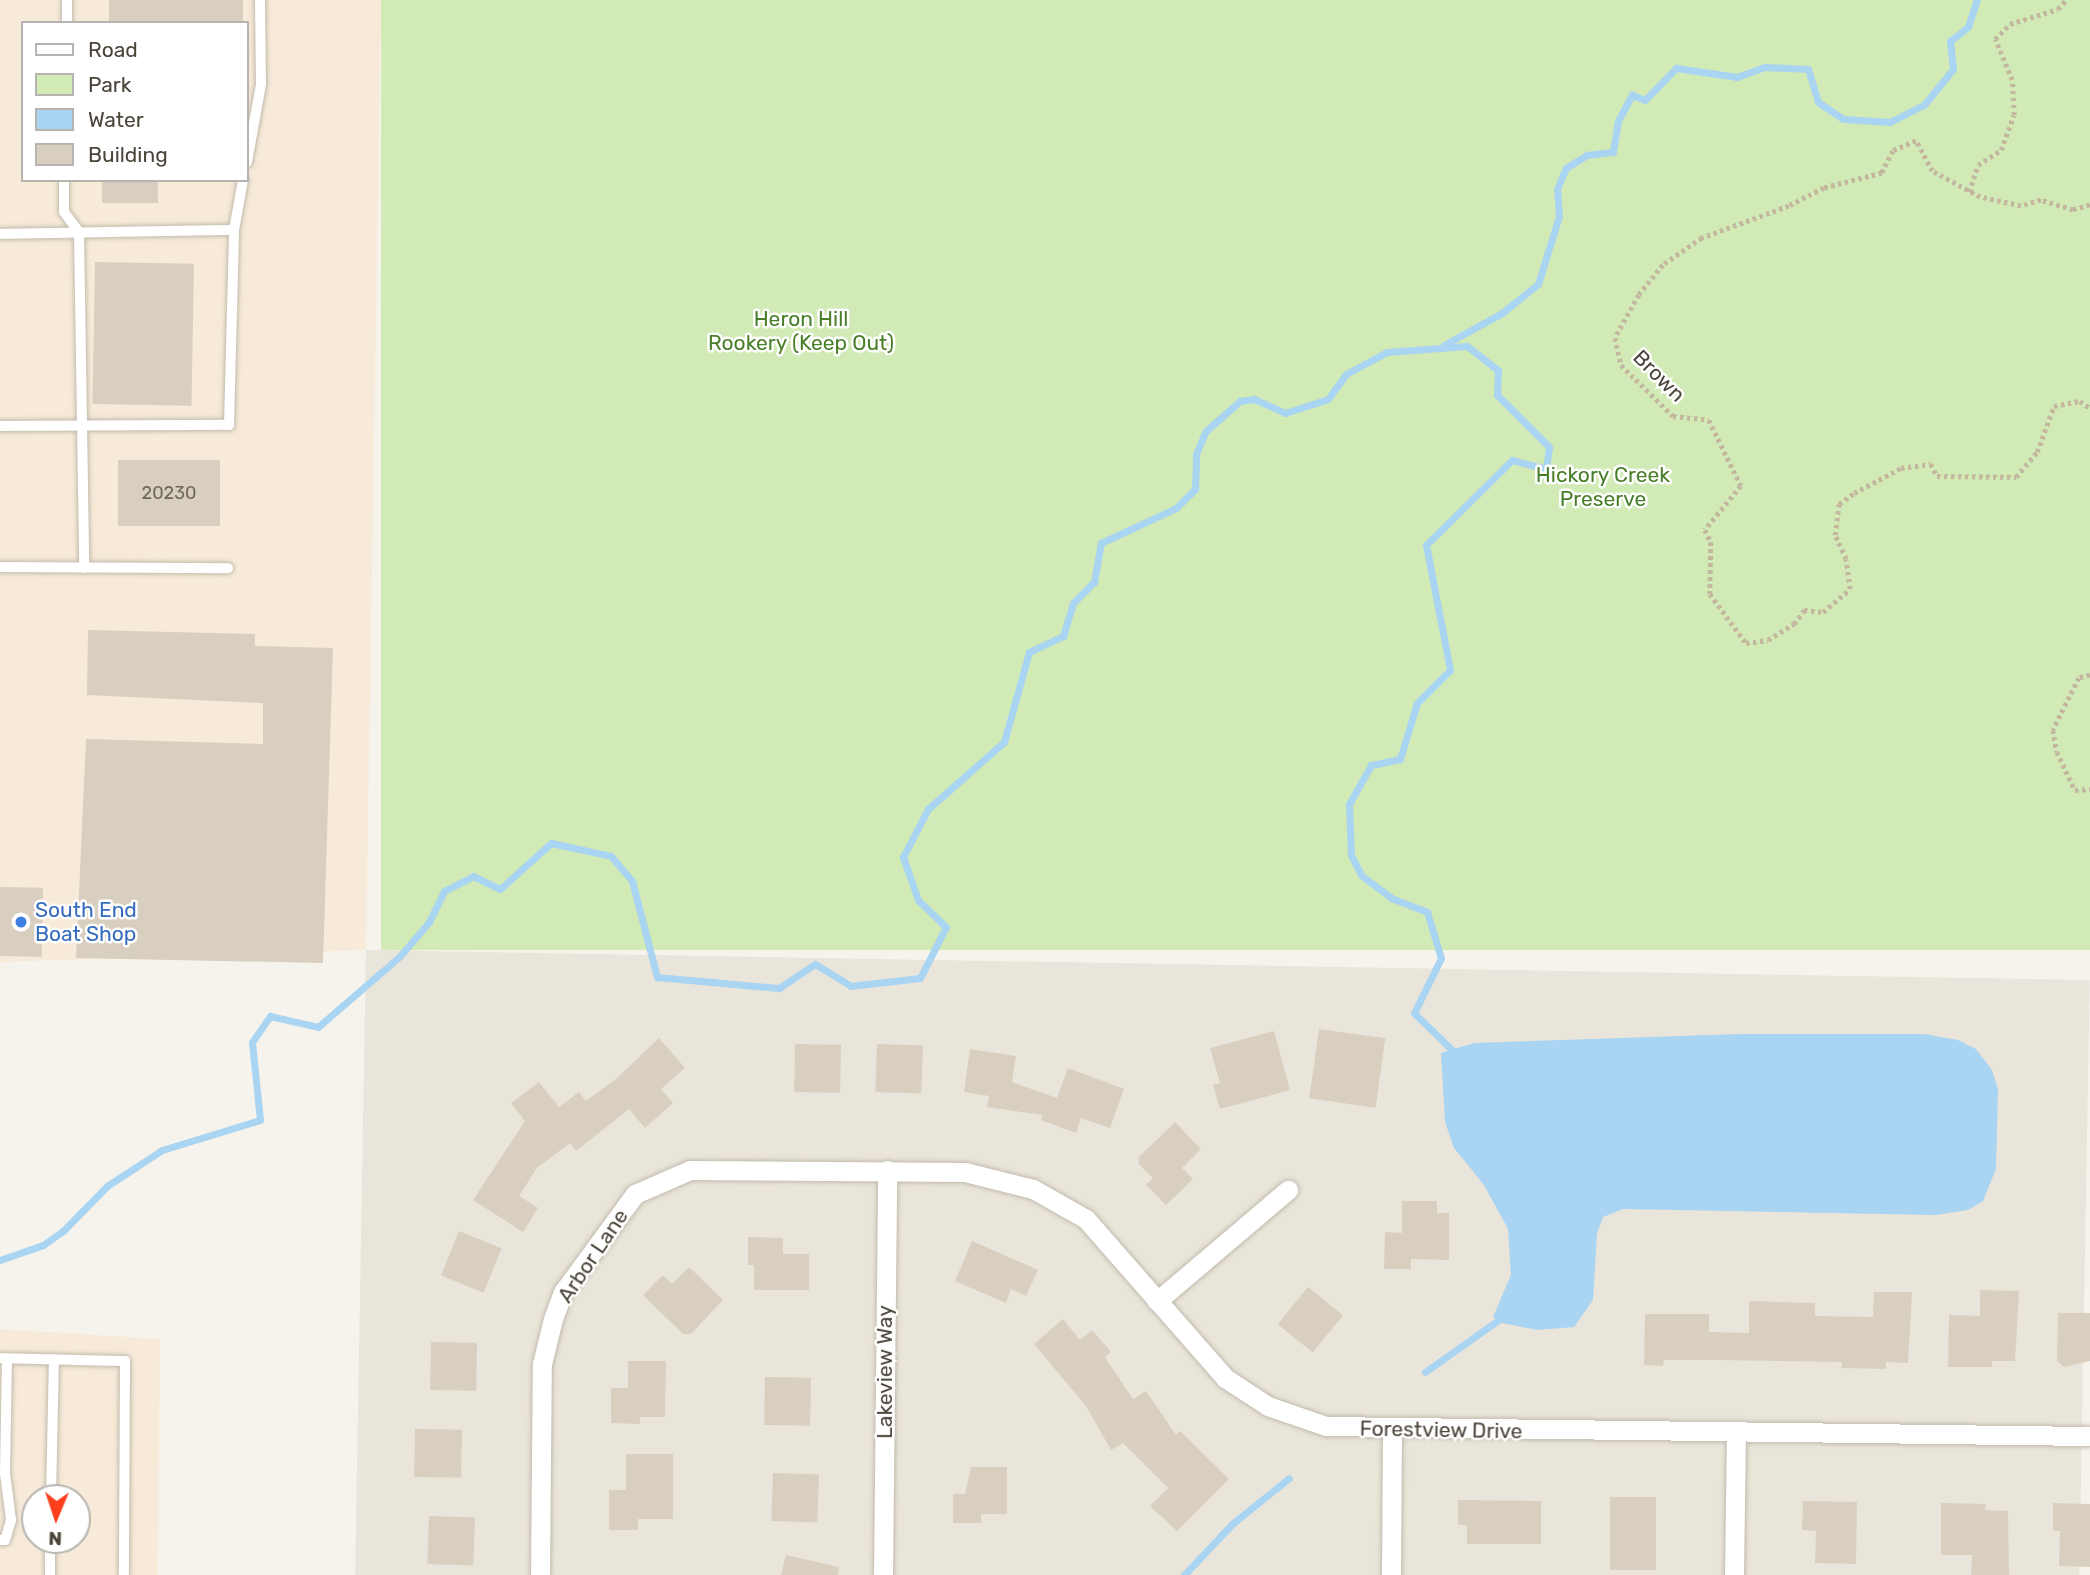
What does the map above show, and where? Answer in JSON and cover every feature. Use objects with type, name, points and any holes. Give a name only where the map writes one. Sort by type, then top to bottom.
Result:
[{"type":"street","name":"Arbor Lane","points":[[540,1575],[546,1340],[563,1292],[635,1194],[690,1170],[887,1170]]},
{"type":"street","name":"Forestview Drive","points":[[887,1170],[985,1174],[1059,1201],[1109,1242],[1225,1378],[1268,1406],[1326,1426],[1392,1430],[2090,1436]]},
{"type":"street","name":"Lakeview Way","points":[[883,1575],[887,1170]]},
{"type":"street","points":[[1157,1301],[1288,1190]]},
{"type":"street","points":[[1391,1575],[1392,1430]]},
{"type":"street","points":[[1734,1575],[1735,1434]]},
{"type":"lane","points":[[67,0],[67,21]]},
{"type":"lane","points":[[248,156],[261,84],[260,0]]},
{"type":"lane","points":[[64,182],[64,212],[79,232],[84,568]]},
{"type":"lane","points":[[0,426],[229,425],[234,230],[243,182]]},
{"type":"lane","points":[[0,234],[234,230]]},
{"type":"lane","points":[[0,567],[228,568]]},
{"type":"lane","points":[[2,1540],[11,1520],[5,1473],[4,1359],[125,1361],[124,1575]]},
{"type":"lane","points":[[51,1484],[54,1359]]},
{"type":"lane","points":[[50,1554],[50,1575]]},
{"type":"path","points":[[2066,0],[2058,9],[2010,24],[1995,38],[2012,80],[2014,115],[2001,150],[1978,165],[1969,192],[2003,204],[2021,206],[2041,200],[2073,211],[2090,205]]},
{"type":"path","name":"Brown","points":[[1969,192],[1932,171],[1916,141],[1893,151],[1882,173],[1824,187],[1789,206],[1702,238],[1663,265],[1639,295],[1615,338],[1621,365],[1672,416],[1709,420],[1741,486],[1705,530],[1711,542],[1710,594],[1746,643],[1768,640],[1794,624],[1804,610],[1824,612],[1850,589],[1846,559],[1835,535],[1839,504],[1901,468],[1931,464],[1937,476],[2016,477],[2037,452],[2054,406],[2080,401],[2090,408]]},
{"type":"path","points":[[2090,675],[2079,678],[2053,730],[2057,752],[2075,790],[2090,789]]},
{"type":"shaded area","points":[[0,0],[381,0],[366,950],[0,962]]},
{"type":"shaded area","points":[[366,950],[2090,980],[2079,1575],[355,1575]]},
{"type":"shaded area","points":[[0,1329],[160,1339],[158,1575],[0,1575]]},
{"type":"green space","name":"Hickory Creek Preserve","points":[[381,0],[2090,0],[2090,950],[381,950]]},
{"type":"water","points":[[1740,1034],[1924,1034],[1958,1040],[1976,1049],[1992,1070],[1998,1089],[1996,1169],[1983,1201],[1968,1210],[1936,1215],[1623,1209],[1603,1217],[1597,1234],[1593,1300],[1574,1327],[1538,1330],[1501,1323],[1493,1317],[1511,1275],[1508,1229],[1484,1185],[1454,1148],[1445,1122],[1441,1053],[1474,1043]]},
{"type":"building","points":[[109,0],[243,0],[243,21],[109,21]]},
{"type":"building","points":[[102,182],[158,182],[158,203],[102,203]]},
{"type":"building","points":[[95,262],[194,264],[192,406],[93,404]]},
{"type":"building","points":[[118,460],[220,460],[220,526],[118,526]]},
{"type":"building","points":[[88,630],[255,634],[255,646],[333,648],[323,963],[76,958],[86,739],[263,744],[263,703],[87,695]]},
{"type":"building","name":"South End Boat Shop","points":[[0,887],[43,888],[42,957],[0,956]]},
{"type":"building","points":[[1319,1029],[1385,1038],[1376,1108],[1309,1098]]},
{"type":"building","points":[[1274,1031],[1290,1090],[1220,1109],[1213,1085],[1220,1083],[1210,1048]]},
{"type":"building","points":[[659,1038],[685,1068],[661,1089],[673,1103],[645,1128],[629,1109],[576,1151],[570,1143],[537,1168],[519,1196],[538,1208],[523,1232],[473,1200],[525,1121],[511,1103],[539,1082],[559,1107],[579,1092],[586,1101],[616,1079]]},
{"type":"building","points":[[795,1044],[841,1045],[840,1093],[794,1092]]},
{"type":"building","points":[[877,1044],[923,1046],[921,1094],[875,1092]]},
{"type":"building","points":[[970,1049],[1016,1056],[1012,1082],[1057,1098],[1068,1068],[1124,1089],[1110,1128],[1081,1118],[1076,1133],[1041,1120],[1043,1115],[987,1107],[989,1096],[964,1092]]},
{"type":"building","points":[[1175,1122],[1201,1149],[1182,1168],[1193,1179],[1166,1205],[1146,1185],[1153,1178],[1139,1164],[1139,1157]]},
{"type":"building","points":[[1402,1201],[1437,1201],[1437,1213],[1449,1213],[1449,1260],[1411,1259],[1411,1269],[1384,1269],[1385,1232],[1402,1233]]},
{"type":"building","points":[[459,1231],[502,1248],[484,1293],[441,1276]]},
{"type":"building","points":[[748,1237],[783,1238],[783,1254],[809,1254],[809,1290],[754,1290],[754,1265],[748,1265]]},
{"type":"building","points":[[972,1241],[1038,1270],[1026,1296],[1011,1289],[1006,1303],[955,1281]]},
{"type":"building","points":[[689,1267],[723,1300],[691,1334],[683,1334],[643,1295],[663,1275],[672,1284]]},
{"type":"building","points":[[1308,1287],[1343,1315],[1313,1353],[1278,1324]]},
{"type":"building","points":[[1980,1290],[2019,1291],[2015,1361],[1992,1361],[1992,1367],[1948,1367],[1949,1315],[1980,1316]]},
{"type":"building","points":[[1874,1292],[1912,1292],[1908,1363],[1886,1362],[1886,1369],[1841,1368],[1842,1362],[1664,1360],[1663,1366],[1644,1365],[1645,1314],[1709,1314],[1709,1332],[1749,1333],[1749,1301],[1815,1303],[1815,1316],[1873,1317]]},
{"type":"building","points":[[2058,1313],[2090,1313],[2090,1361],[2064,1367],[2057,1361]]},
{"type":"building","points":[[1063,1319],[1080,1340],[1092,1330],[1111,1352],[1105,1357],[1133,1399],[1146,1391],[1176,1435],[1180,1431],[1229,1479],[1177,1531],[1150,1506],[1168,1488],[1123,1443],[1111,1450],[1086,1406],[1034,1344]]},
{"type":"building","points":[[431,1342],[477,1343],[476,1391],[430,1390]]},
{"type":"building","points":[[628,1361],[666,1361],[665,1417],[640,1417],[640,1424],[611,1423],[611,1388],[628,1388]]},
{"type":"building","points":[[765,1377],[811,1378],[810,1426],[764,1425]]},
{"type":"building","points":[[415,1429],[462,1430],[461,1478],[414,1477]]},
{"type":"building","points":[[626,1454],[673,1454],[673,1519],[638,1519],[638,1530],[609,1530],[609,1490],[626,1490]]},
{"type":"building","points":[[971,1467],[1007,1467],[1007,1514],[981,1514],[981,1523],[953,1523],[953,1494],[965,1494]]},
{"type":"building","points":[[773,1473],[819,1475],[817,1523],[771,1521]]},
{"type":"building","points":[[1610,1497],[1656,1497],[1656,1570],[1610,1570]]},
{"type":"building","points":[[1458,1500],[1541,1501],[1541,1544],[1467,1544],[1467,1525],[1458,1525]]},
{"type":"building","points":[[1803,1501],[1857,1502],[1856,1564],[1815,1563],[1816,1531],[1802,1530]]},
{"type":"building","points":[[1941,1503],[1986,1504],[1985,1510],[2008,1511],[2009,1575],[1971,1575],[1972,1555],[1941,1555]]},
{"type":"building","points":[[2053,1503],[2090,1504],[2090,1567],[2059,1566],[2060,1531],[2053,1531]]},
{"type":"building","points":[[429,1516],[475,1518],[473,1566],[427,1564]]},
{"type":"building","points":[[786,1555],[839,1567],[838,1575],[781,1575]]},
{"type":"waterway","points":[[1444,345],[1502,313],[1538,284],[1559,216],[1557,189],[1566,168],[1587,155],[1613,152],[1618,121],[1632,95],[1645,100],[1676,68],[1737,77],[1765,67],[1808,69],[1818,102],[1843,119],[1890,122],[1924,105],[1953,69],[1950,41],[1968,27],[1977,0]]},
{"type":"waterway","points":[[0,1260],[43,1245],[63,1231],[107,1186],[162,1150],[260,1120],[252,1042],[270,1016],[318,1027],[400,956],[429,922],[444,891],[473,876],[500,889],[551,843],[611,856],[632,881],[657,977],[779,988],[815,964],[851,986],[920,978],[946,927],[918,900],[903,857],[928,809],[1004,742],[1029,652],[1063,636],[1073,603],[1094,582],[1101,543],[1176,508],[1195,489],[1196,454],[1206,431],[1240,401],[1254,399],[1285,413],[1328,399],[1346,374],[1387,352],[1467,346],[1498,370],[1497,395],[1549,447],[1546,469],[1512,460],[1426,545],[1450,670],[1417,703],[1400,759],[1371,765],[1349,804],[1351,855],[1361,875],[1391,898],[1427,912],[1441,958],[1414,1013],[1454,1052]]},
{"type":"waterway","points":[[1425,1372],[1504,1316]]},
{"type":"waterway","points":[[1184,1575],[1232,1524],[1289,1478]]},
{"type":"place","name":"South End Boat Shop","points":[[21,922]]},
{"type":"park label","name":"Heron Hill Rookery (Keep Out)","points":[[801,331]]}]
